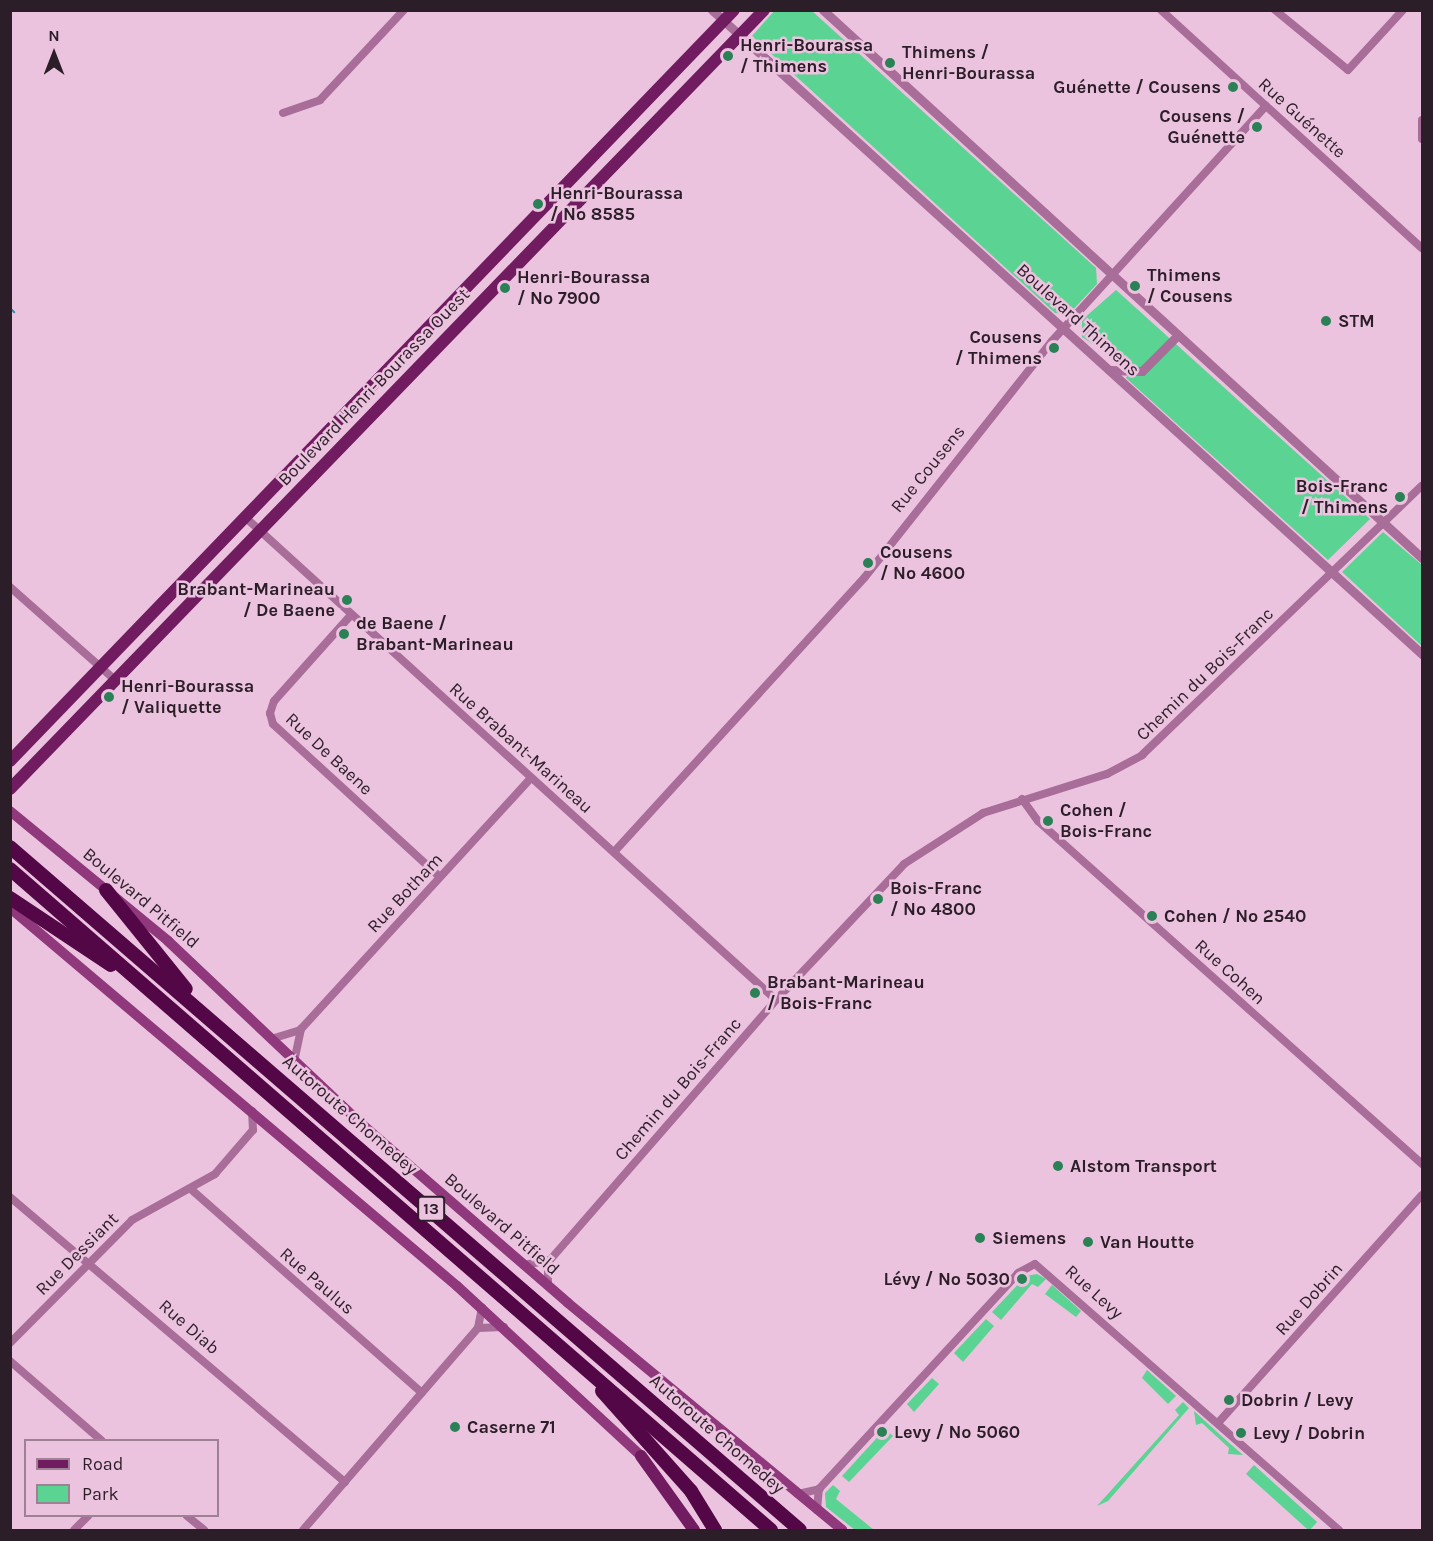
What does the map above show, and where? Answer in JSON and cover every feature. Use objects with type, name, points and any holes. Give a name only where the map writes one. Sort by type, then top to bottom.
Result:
[{"type":"highway","name":"Autoroute Chomedey","points":[[10,847],[800,1530]]},
{"type":"highway","name":"Autoroute Chomedey","points":[[10,868],[771,1530]]},
{"type":"highway","points":[[106,890],[201,1010]]},
{"type":"highway","points":[[10,898],[155,994]]},
{"type":"highway","points":[[578,1362],[691,1491],[715,1530]]},
{"type":"main road","name":"Boulevard Henri-Bourassa Ouest","points":[[10,761],[734,10]]},
{"type":"main road","name":"Boulevard Henri-Bourassa Ouest","points":[[11,788],[764,10]]},
{"type":"main road","name":"Boulevard Pitfield","points":[[10,811],[106,890],[294,1062],[548,1286],[842,1530]]},
{"type":"main road","points":[[10,908],[504,1327],[641,1456],[694,1530]]},
{"type":"street","points":[[284,113],[320,100],[404,10]]},
{"type":"street","name":"Boulevard Thimens","points":[[711,10],[1422,654]]},
{"type":"street","points":[[823,10],[1422,558]]},
{"type":"street","name":"Rue Guénette","points":[[1161,10],[1422,248]]},
{"type":"street","points":[[1275,10],[1348,70],[1403,10]]},
{"type":"street","name":"Rue Cousens","points":[[614,852],[865,577],[1064,329],[1266,106]]},
{"type":"street","points":[[1422,120],[1422,139]]},
{"type":"street","points":[[1110,370],[1142,371],[1178,335]]},
{"type":"street","name":"Chemin du Bois-Franc","points":[[548,1262],[776,1000],[910,860],[965,822],[1022,799],[1107,774],[1142,755],[1330,571],[1422,486]]},
{"type":"street","name":"Rue Brabant-Marineau","points":[[246,518],[776,1000]]},
{"type":"street","points":[[10,587],[115,681]]},
{"type":"street","name":"Rue De Baene","points":[[351,615],[274,701],[270,714],[273,724],[440,877]]},
{"type":"street","name":"Rue Botham","points":[[270,1039],[301,1029],[531,778]]},
{"type":"street","name":"Rue Cohen","points":[[1022,799],[1038,820],[1422,1164]]},
{"type":"street","points":[[294,1062],[301,1029]]},
{"type":"street","points":[[252,1111],[253,1130],[273,1129]]},
{"type":"street","name":"Rue Dessiant","points":[[10,1343],[89,1260],[132,1220],[193,1191],[253,1130]]},
{"type":"street","name":"Rue Paulus","points":[[193,1191],[422,1393]]},
{"type":"street","name":"Rue Dobrin","points":[[1218,1423],[1422,1195]]},
{"type":"street","name":"Rue Diab","points":[[10,1197],[89,1260],[345,1482]]},
{"type":"street","points":[[524,1265],[548,1262],[548,1286]]},
{"type":"street","name":"Rue Levy","points":[[819,1489],[1030,1264],[1046,1268],[1339,1530]]},
{"type":"street","points":[[303,1530],[478,1328],[482,1307]]},
{"type":"street","points":[[478,1328],[504,1327]]},
{"type":"street","points":[[10,1361],[100,1439]]},
{"type":"street","points":[[798,1494],[819,1489],[817,1510]]},
{"type":"street","points":[[74,1530],[86,1517]]},
{"type":"street","points":[[189,1517],[204,1530]]},
{"type":"green space","points":[[775,10],[812,11],[1096,268],[1097,284],[1069,314],[1055,313],[752,36]]},
{"type":"green space","points":[[1116,290],[1370,519],[1328,560],[1126,378],[1131,369],[1082,337],[1082,320]]},
{"type":"green space","points":[[1383,532],[1422,565],[1422,646],[1342,572]]},
{"type":"green space","points":[[1037,1274],[1046,1279],[1038,1287],[1032,1284],[1001,1320],[992,1312],[1026,1276]]},
{"type":"green space","points":[[1052,1285],[1081,1311],[1076,1317],[1045,1294]]},
{"type":"green space","points":[[986,1319],[994,1326],[963,1362],[954,1353]]},
{"type":"green space","points":[[1147,1370],[1176,1396],[1168,1404],[1142,1378]]},
{"type":"green space","points":[[932,1378],[939,1384],[914,1412],[907,1404]]},
{"type":"green space","points":[[1183,1402],[1189,1408],[1108,1501],[1097,1506],[1179,1415],[1175,1410]]},
{"type":"green space","points":[[1194,1411],[1243,1455],[1228,1454],[1229,1448],[1202,1423],[1196,1425]]},
{"type":"green space","points":[[885,1429],[893,1436],[849,1482],[842,1476]]},
{"type":"green space","points":[[1254,1465],[1317,1522],[1308,1530],[1246,1474]]},
{"type":"green space","points":[[833,1485],[840,1491],[836,1499],[874,1530],[855,1530],[826,1507],[825,1493]]},
{"type":"waterway","points":[[10,308],[14,312]]},
{"type":"place","name":"Henri-Bourassa / Thimens","points":[[728,56]]},
{"type":"place","name":"Thimens / Henri-Bourassa","points":[[890,63]]},
{"type":"place","name":"Guénette / Cousens","points":[[1233,87]]},
{"type":"place","name":"Cousens / Guénette","points":[[1257,127]]},
{"type":"place","name":"Henri-Bourassa / No 8585","points":[[538,204]]},
{"type":"place","name":"Thimens / Cousens","points":[[1135,286]]},
{"type":"place","name":"Henri-Bourassa / No 7900","points":[[505,288]]},
{"type":"place","name":"STM","points":[[1326,321]]},
{"type":"place","name":"Cousens / Thimens","points":[[1054,348]]},
{"type":"place","name":"Bois-Franc / Thimens","points":[[1400,497]]},
{"type":"place","name":"Cousens / No 4600","points":[[868,563]]},
{"type":"place","name":"Brabant-Marineau / De Baene","points":[[347,600]]},
{"type":"place","name":"de Baene / Brabant-Marineau","points":[[344,634]]},
{"type":"place","name":"Henri-Bourassa / Valiquette","points":[[109,697]]},
{"type":"place","name":"Cohen / Bois-Franc","points":[[1048,821]]},
{"type":"place","name":"Bois-Franc / No 4800","points":[[878,899]]},
{"type":"place","name":"Cohen / No 2540","points":[[1152,916]]},
{"type":"place","name":"Brabant-Marineau / Bois-Franc","points":[[755,993]]},
{"type":"place","name":"Alstom Transport","points":[[1058,1166]]},
{"type":"place","name":"Siemens","points":[[980,1238]]},
{"type":"place","name":"Van Houtte","points":[[1088,1242]]},
{"type":"place","name":"Lévy / No 5030","points":[[1022,1279]]},
{"type":"place","name":"Dobrin / Levy","points":[[1229,1400]]},
{"type":"place","name":"Caserne 71","points":[[455,1427]]},
{"type":"place","name":"Levy / No 5060","points":[[882,1432]]},
{"type":"place","name":"Levy / Dobrin","points":[[1241,1433]]}]
